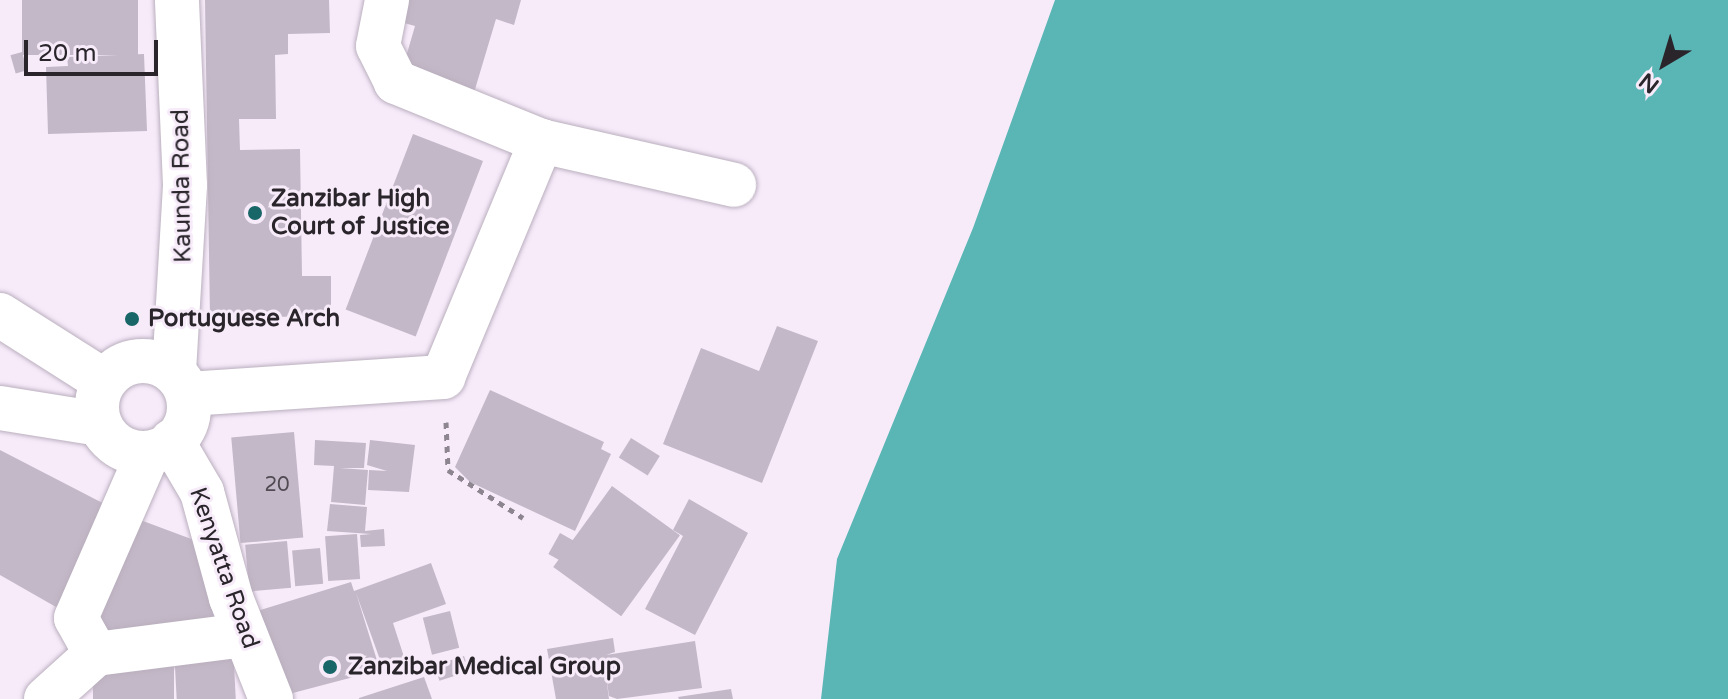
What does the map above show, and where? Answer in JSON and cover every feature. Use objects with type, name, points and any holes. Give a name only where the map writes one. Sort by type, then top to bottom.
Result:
[{"type":"street","name":"Kaunda Road","points":[[177,0],[185,185],[181,383]]},
{"type":"street","points":[[387,0],[378,46],[396,82],[541,141],[734,185]]},
{"type":"street","points":[[104,381],[136,361],[181,383],[443,377],[541,141]]},
{"type":"street","points":[[0,315],[104,381]]},
{"type":"street","points":[[100,424],[104,381]]},
{"type":"street","points":[[96,654],[76,618],[160,447],[188,420],[181,383]]},
{"type":"street","points":[[0,408],[100,424],[119,446],[160,447]]},
{"type":"street","name":"Kenyatta Road","points":[[160,447],[202,492],[245,635],[271,699]]},
{"type":"street","points":[[46,699],[96,654],[245,635]]},
{"type":"path","points":[[443,377],[448,470],[523,518]]},
{"type":"shaded area","points":[[1055,0],[1728,0],[1728,699],[821,699],[837,559],[973,228]]},
{"type":"building","points":[[22,0],[138,0],[138,55],[22,55]]},
{"type":"building","name":"Zanzibar High Court of Justice","points":[[205,0],[329,0],[330,33],[288,34],[288,54],[275,55],[276,119],[239,119],[240,150],[300,149],[302,276],[331,276],[331,316],[210,318]]},
{"type":"building","points":[[403,0],[521,0],[514,25],[496,19],[473,96],[401,74],[415,26],[397,21]]},
{"type":"building","points":[[22,52],[27,70],[16,74],[10,55]]},
{"type":"building","points":[[144,54],[147,131],[48,134],[46,67],[68,66],[67,57]]},
{"type":"building","points":[[413,134],[483,161],[416,336],[346,310]]},
{"type":"building","points":[[777,326],[818,341],[762,483],[663,444],[701,348],[759,371]]},
{"type":"building","points":[[490,390],[604,442],[601,449],[611,454],[575,531],[470,482],[455,467]]},
{"type":"building","points":[[294,432],[303,538],[240,543],[231,437]]},
{"type":"building","points":[[631,438],[660,456],[648,476],[619,458]]},
{"type":"building","points":[[315,440],[366,443],[364,468],[340,468],[368,470],[365,505],[331,502],[334,466],[314,465]]},
{"type":"building","points":[[370,440],[415,445],[409,492],[368,490],[369,470],[387,471],[367,465]]},
{"type":"building","points":[[0,450],[120,512],[56,607],[0,575]]},
{"type":"building","points":[[612,486],[680,535],[621,616],[553,567]]},
{"type":"building","points":[[689,499],[748,533],[695,635],[645,609],[683,536],[673,530]]},
{"type":"building","points":[[330,504],[367,507],[365,531],[384,529],[385,546],[361,547],[360,535],[371,534],[327,531]]},
{"type":"building","points":[[127,515],[202,543],[215,626],[99,638],[96,580]]},
{"type":"building","points":[[560,533],[580,544],[568,565],[548,554]]},
{"type":"building","points":[[357,534],[360,579],[328,581],[325,536]]},
{"type":"building","points":[[287,541],[291,588],[249,591],[245,545]]},
{"type":"building","points":[[320,548],[323,584],[295,586],[292,550]]},
{"type":"building","points":[[431,563],[446,604],[393,623],[405,660],[383,668],[356,593],[380,670],[289,694],[254,612],[351,582],[354,591]]},
{"type":"building","points":[[450,611],[459,648],[432,655],[423,618]]},
{"type":"building","points":[[613,638],[615,652],[606,655],[695,641],[702,688],[617,699],[609,696],[603,654],[609,699],[556,699],[547,649]]},
{"type":"building","points":[[233,646],[236,699],[177,699],[174,649]]},
{"type":"building","points":[[464,656],[469,671],[439,681],[435,666]]},
{"type":"building","points":[[93,661],[174,661],[174,699],[93,699]]},
{"type":"building","points":[[424,677],[432,699],[359,699],[359,698]]},
{"type":"building","points":[[731,689],[733,699],[678,697]]},
{"type":"place","name":"Zanzibar High Court of Justice","points":[[255,213]]},
{"type":"place","name":"Portuguese Arch","points":[[132,319]]},
{"type":"place","name":"Zanzibar Medical Group","points":[[330,667]]}]
